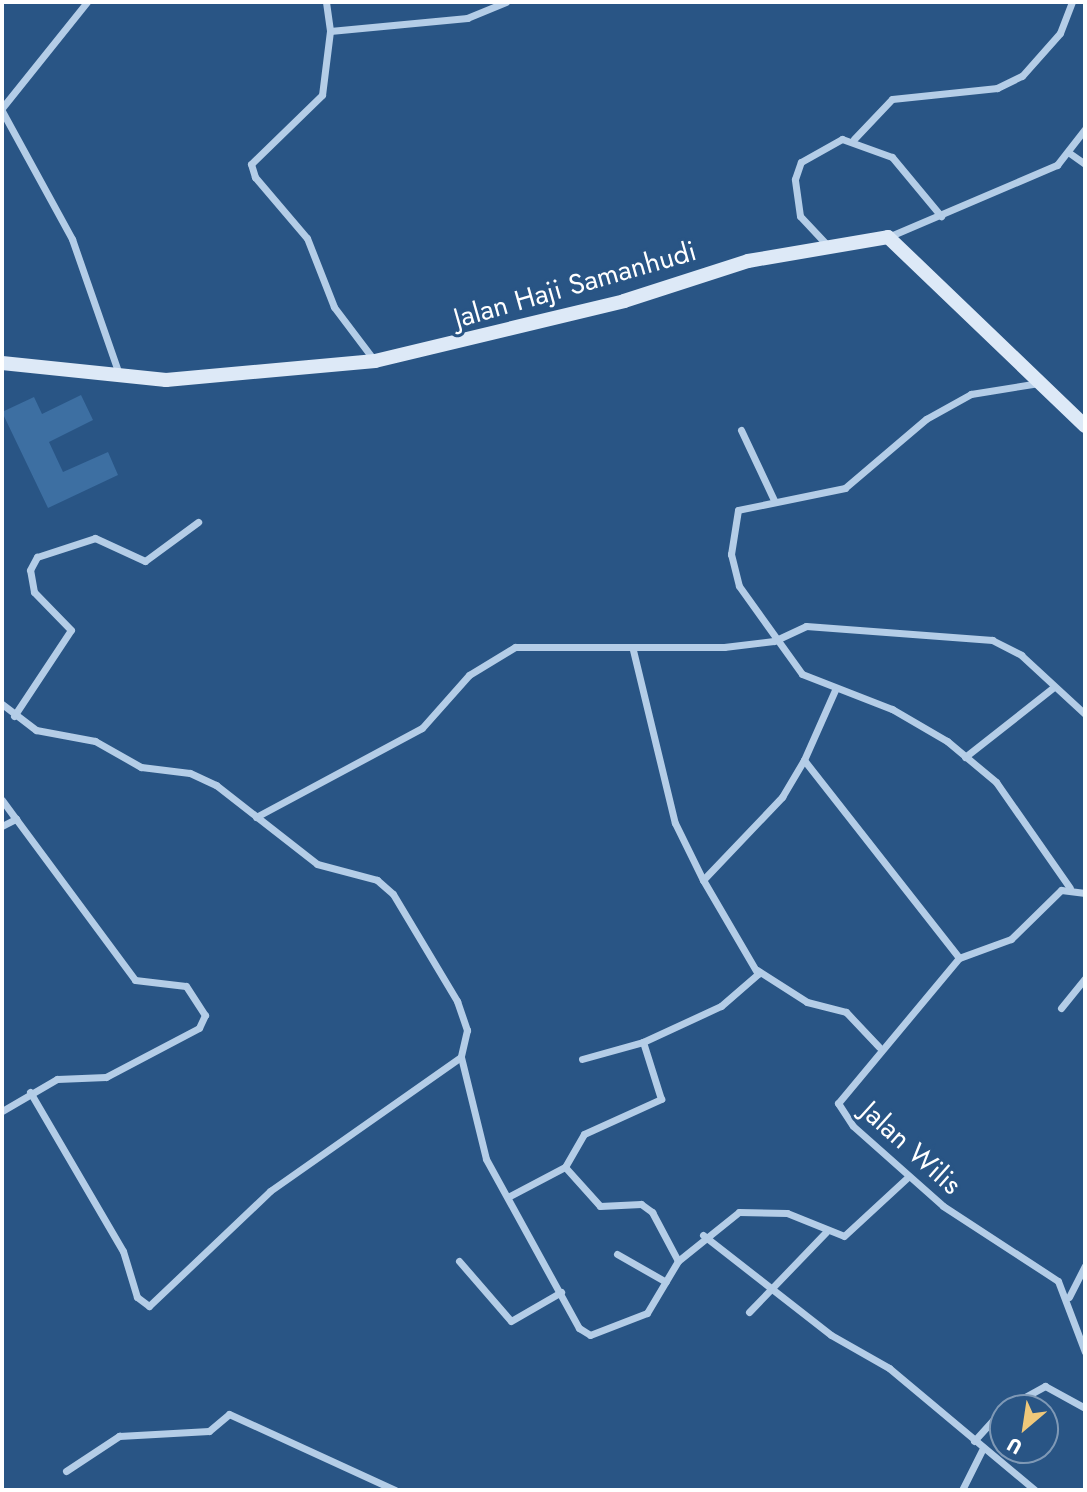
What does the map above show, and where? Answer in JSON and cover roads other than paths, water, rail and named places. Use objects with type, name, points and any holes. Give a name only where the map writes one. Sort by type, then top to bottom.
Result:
[{"type":"street","points":[[87,2],[2,110],[72,239],[120,378]]},
{"type":"street","points":[[326,2],[330,31],[322,95],[253,155],[251,164],[255,177],[307,238],[334,307],[375,361]]},
{"type":"street","points":[[330,31],[467,18],[506,2]]},
{"type":"street","points":[[854,139],[892,99],[997,88],[1022,76],[1060,33],[1072,2]]},
{"type":"street","points":[[1085,129],[1057,165],[888,237],[1085,426]]},
{"type":"street","points":[[830,248],[800,216],[795,179],[802,162],[837,141],[854,139],[892,157],[941,216]]},
{"type":"street","points":[[1068,152],[1085,164]]},
{"type":"street","name":"Jalan Haji Samanhudi","points":[[2,363],[120,378],[223,377],[375,361],[624,301],[747,261],[888,237]]},
{"type":"street","points":[[1043,383],[971,394],[926,419],[845,488],[774,500],[738,510],[731,554],[739,586],[774,641],[802,674],[835,690],[892,709],[965,757],[996,782],[1070,888]]},
{"type":"street","points":[[741,430],[774,500]]},
{"type":"street","points":[[14,716],[71,630],[34,592],[30,570],[37,557],[95,538],[145,561],[198,522]]},
{"type":"street","points":[[256,817],[422,728],[469,675],[515,647],[633,650],[774,641],[806,626],[992,640],[1021,655],[1085,714]]},
{"type":"street","points":[[633,650],[671,811],[704,880],[757,970],[807,1002],[846,1012],[879,1047]]},
{"type":"street","points":[[965,757],[1054,687]]},
{"type":"street","points":[[704,880],[782,797],[804,760],[835,690]]},
{"type":"street","points":[[2,704],[14,716],[36,730],[94,741],[141,767],[190,773],[256,817],[317,864],[377,880],[393,894],[457,1001],[467,1030],[461,1057],[486,1159],[579,1328],[590,1335],[636,1322],[678,1261],[703,1235],[739,1212],[764,1208],[826,1232],[844,1236],[908,1177]]},
{"type":"street","points":[[804,760],[959,958],[1011,939],[1060,890],[1070,888],[1085,893]]},
{"type":"street","points":[[2,800],[118,964],[135,980],[186,986],[205,1015],[199,1028],[106,1077],[57,1079],[30,1092],[2,1111]]},
{"type":"street","points":[[2,827],[16,819]]},
{"type":"street","name":"Jalan Wilis","points":[[959,958],[879,1047],[842,1093],[840,1112],[908,1177],[965,1223],[1058,1281],[1069,1297],[1085,1352]]},
{"type":"street","points":[[582,1059],[643,1042],[721,1006],[757,970]]},
{"type":"street","points":[[1061,1007],[1085,978]]},
{"type":"street","points":[[508,1197],[565,1167],[584,1135],[661,1099],[643,1042]]},
{"type":"street","points":[[30,1092],[122,1251],[137,1297],[149,1306],[270,1191],[461,1057]]},
{"type":"street","points":[[565,1167],[600,1206],[641,1204],[652,1212],[678,1261]]},
{"type":"street","points":[[750,1312],[769,1286],[826,1232]]},
{"type":"street","points":[[703,1235],[831,1335],[889,1368],[1035,1490]]},
{"type":"street","points":[[617,1254],[666,1282]]},
{"type":"street","points":[[459,1261],[510,1321],[561,1292]]},
{"type":"street","points":[[1069,1297],[1085,1266]]},
{"type":"street","points":[[1031,1394],[1045,1386],[1085,1408]]},
{"type":"street","points":[[66,1471],[119,1436],[209,1431],[229,1414],[395,1490]]},
{"type":"street","points":[[974,1441],[989,1425]]},
{"type":"street","points":[[962,1490],[983,1448]]}]
